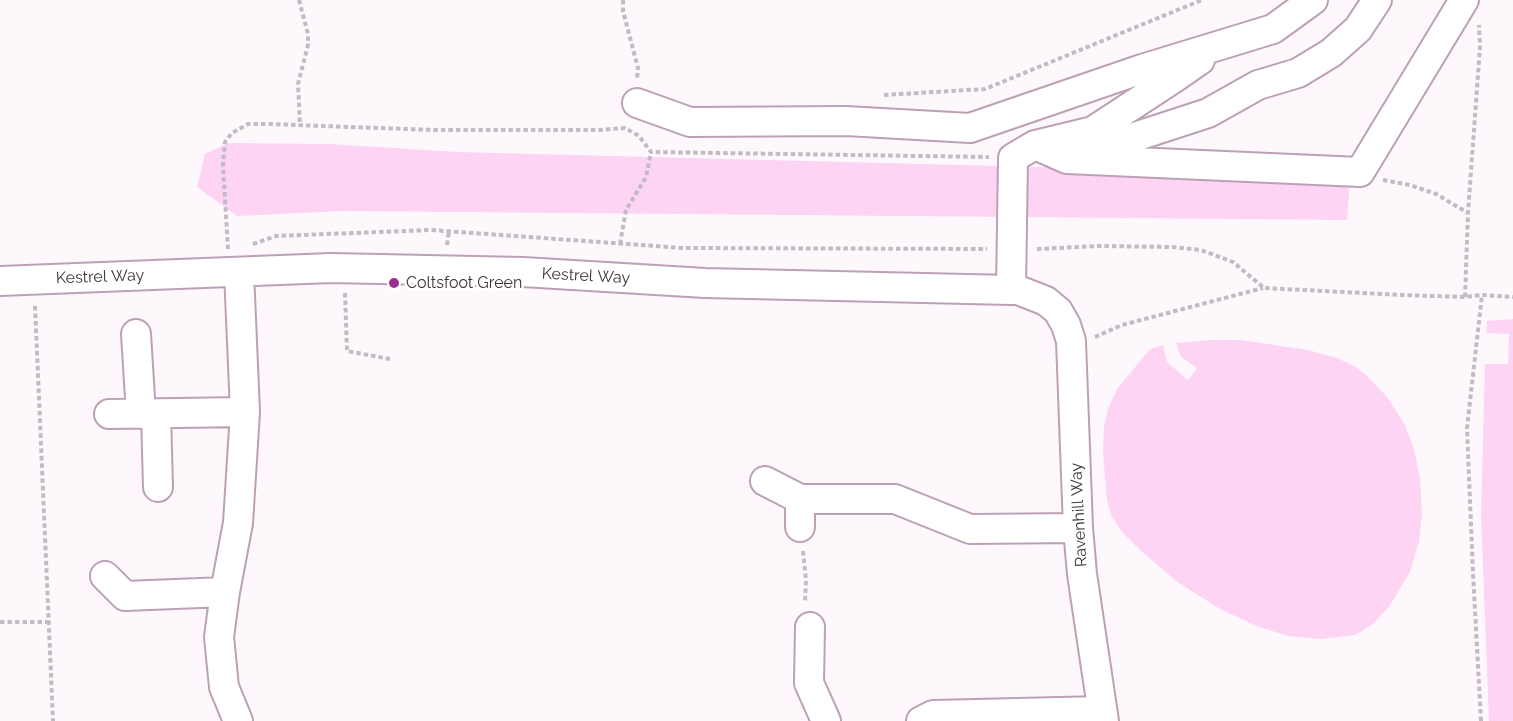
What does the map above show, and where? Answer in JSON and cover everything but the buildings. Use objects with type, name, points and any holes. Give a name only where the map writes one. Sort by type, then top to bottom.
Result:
[{"type":"street","points":[[637,103],[690,122],[846,121],[970,128],[1142,69],[1272,29],[1313,0]]},
{"type":"street","points":[[1067,159],[1208,113],[1258,85],[1298,73],[1331,53],[1358,29],[1377,0]]},
{"type":"street","points":[[1024,151],[1067,159],[1360,172],[1464,0]]},
{"type":"street","points":[[1024,151],[1093,131],[1202,58],[1205,50]]},
{"type":"street","points":[[1011,290],[1012,249],[1024,151]]},
{"type":"street","points":[[233,262],[245,412],[238,523],[219,637],[224,687],[238,721]]},
{"type":"street","name":"Kestrel Way","points":[[0,280],[233,262],[345,268],[523,272],[705,283],[1018,290],[1046,301],[1058,311]]},
{"type":"street","name":"Ravenhill Way","points":[[1058,311],[1071,341],[1078,528],[1082,574],[1103,716]]},
{"type":"street","points":[[136,334],[158,487]]},
{"type":"street","points":[[109,414],[245,412]]},
{"type":"street","points":[[765,481],[800,499],[895,499],[970,529],[1078,528]]},
{"type":"street","points":[[800,499],[800,527]]},
{"type":"street","points":[[105,576],[125,596],[225,592]]},
{"type":"street","points":[[810,627],[808,683],[826,721]]},
{"type":"street","points":[[921,721],[933,716],[1103,716]]},
{"type":"path","points":[[299,0],[308,34],[308,45],[298,84],[300,125]]},
{"type":"path","points":[[623,0],[623,11],[638,68],[639,136]]},
{"type":"path","points":[[882,96],[985,89],[1202,0]]},
{"type":"path","points":[[1465,297],[1468,213],[1480,47],[1479,24]]},
{"type":"path","points":[[233,262],[223,165],[225,142],[232,134],[248,124],[435,130],[625,128],[639,136],[651,152],[646,177],[626,210],[620,244]]},
{"type":"path","points":[[651,152],[1024,151]]},
{"type":"path","points":[[1360,172],[1436,194],[1468,213]]},
{"type":"path","points":[[1012,249],[1099,246],[1173,247],[1202,250],[1233,262],[1264,288]]},
{"type":"path","points":[[345,268],[347,351],[390,359]]},
{"type":"path","points":[[1071,347],[1122,325],[1264,288],[1402,295],[1513,297]]},
{"type":"path","points":[[1481,721],[1467,428],[1482,295]]},
{"type":"path","points":[[35,306],[53,721]]},
{"type":"path","points":[[800,527],[806,580],[804,611],[810,627]]},
{"type":"path","points":[[0,622],[49,622]]},
{"type":"shaded area","points":[[228,143],[330,144],[457,152],[1350,175],[1347,220],[344,211],[237,216],[197,187],[205,154]]},
{"type":"shaded area","points":[[1513,319],[1513,721],[1489,721],[1481,515],[1485,364],[1508,364],[1509,334],[1486,333],[1487,321]]},
{"type":"shaded area","points":[[1241,340],[1308,350],[1337,358],[1356,367],[1368,377],[1387,397],[1405,425],[1414,449],[1420,478],[1422,515],[1419,541],[1410,572],[1389,607],[1373,624],[1355,635],[1320,639],[1289,636],[1259,627],[1220,609],[1176,581],[1140,550],[1121,531],[1111,515],[1107,500],[1103,454],[1104,426],[1108,409],[1117,389],[1150,349],[1163,345],[1167,362],[1188,380],[1197,368],[1181,357],[1176,343]]},
{"type":"place","name":"Coltsfoot Green","points":[[394,283]]}]
